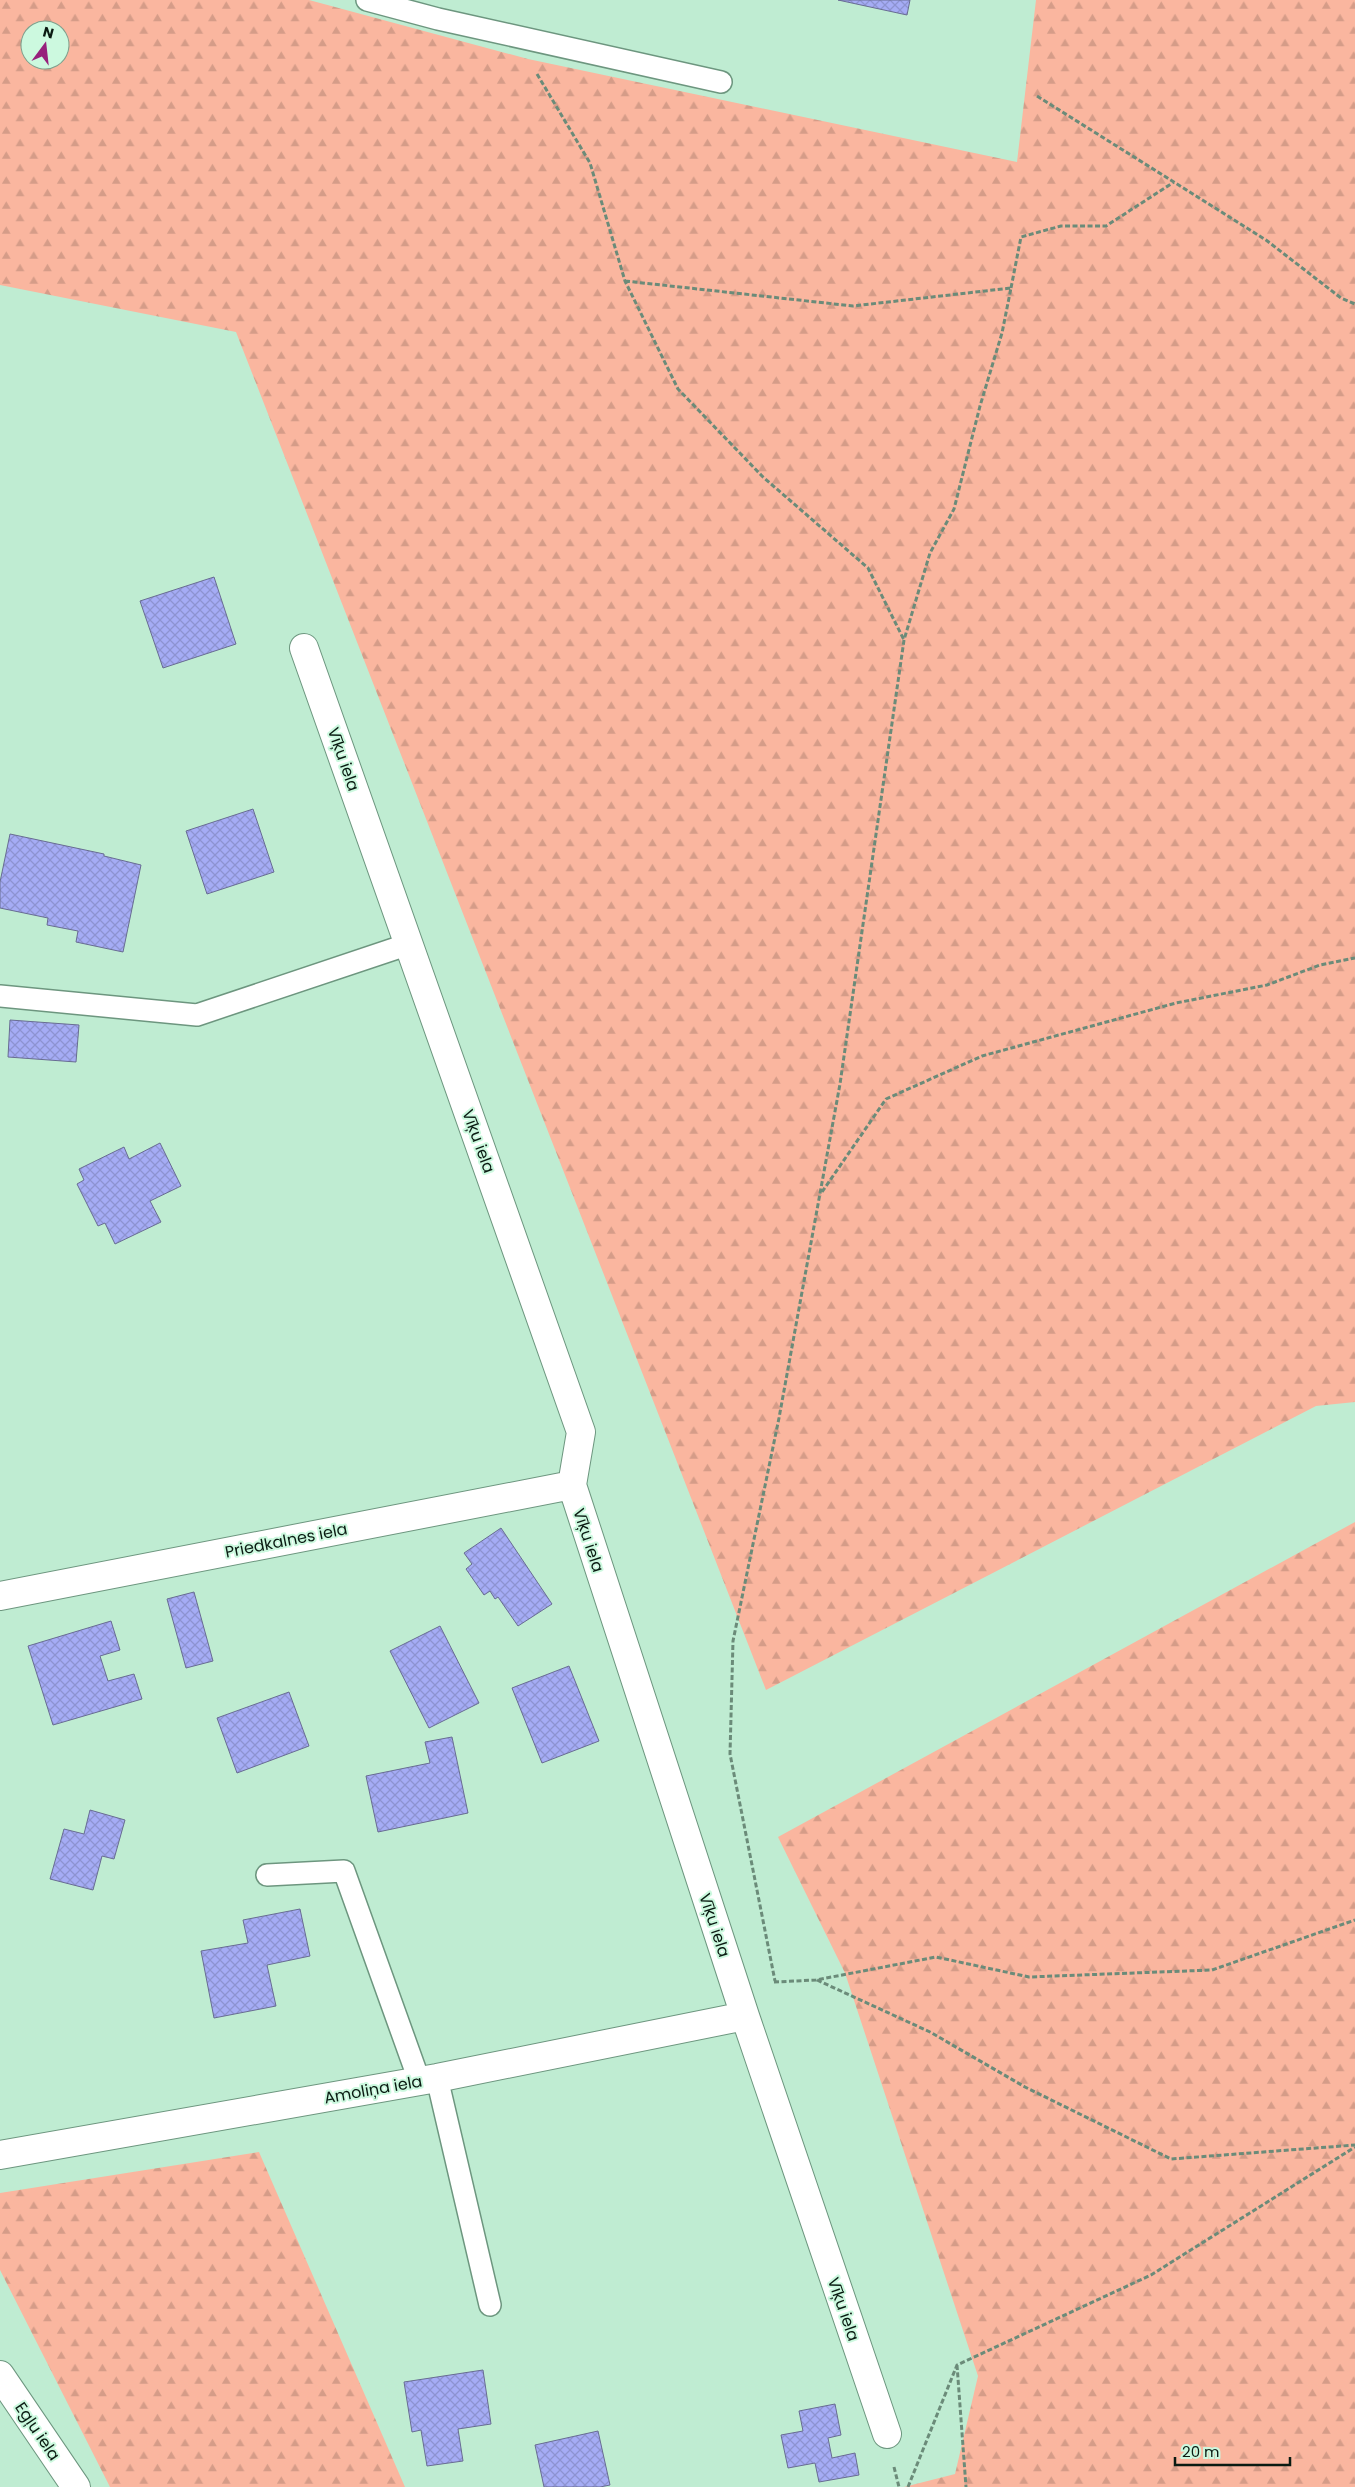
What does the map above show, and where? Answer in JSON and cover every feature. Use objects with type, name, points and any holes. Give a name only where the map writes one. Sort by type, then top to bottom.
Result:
[{"type":"street","name":"Vīķu iela","points":[[304,648],[582,1432],[572,1485],[745,2016],[887,2434]]},
{"type":"street","name":"Priedkalnes iela","points":[[0,1596],[572,1485]]},
{"type":"street","name":"Amoliņa iela","points":[[0,2154],[428,2079],[745,2016]]},
{"type":"street","name":"Egļu iela","points":[[0,2375],[76,2487]]},
{"type":"lane","points":[[366,0],[438,19],[721,82]]},
{"type":"lane","points":[[0,996],[197,1015],[409,944]]},
{"type":"lane","points":[[267,1874],[344,1871],[428,2079],[490,2305]]},
{"type":"path","points":[[532,67],[590,163],[625,281],[678,389],[763,478],[868,568],[904,640]]},
{"type":"path","points":[[1037,96],[1266,240],[1341,298],[1355,304]]},
{"type":"path","points":[[1174,182],[1106,226],[1061,226],[1021,237],[1002,333],[980,406],[954,509],[930,553],[904,640],[840,1084],[779,1418],[733,1641],[730,1754],[775,1981],[816,1980],[936,1956],[1029,1977],[1212,1970],[1355,1920]]},
{"type":"path","points":[[625,281],[853,306],[1011,288]]},
{"type":"path","points":[[820,1194],[886,1099],[982,1056],[1176,1002],[1267,985],[1320,965],[1355,958]]},
{"type":"path","points":[[816,1980],[930,2032],[1025,2087],[1170,2158],[1355,2146]]},
{"type":"path","points":[[908,2487],[957,2365],[1151,2275],[1355,2146]]},
{"type":"path","points":[[957,2365],[966,2487]]},
{"type":"green space","points":[[0,0],[309,0],[528,59],[1017,162],[1036,0],[1355,0],[1355,1402],[1316,1406],[766,1690],[236,332],[0,285]]},
{"type":"green space","points":[[1355,1522],[1355,2487],[904,2487],[955,2474],[978,2376],[845,1973],[778,1837]]},
{"type":"green space","points":[[259,2152],[405,2487],[110,2487],[0,2270],[0,2193]]},
{"type":"building","points":[[838,0],[910,0],[907,15]]},
{"type":"building","points":[[214,577],[236,644],[163,668],[140,601]]},
{"type":"building","points":[[253,809],[274,872],[207,894],[186,831]]},
{"type":"building","points":[[10,834],[104,854],[104,856],[141,865],[123,952],[76,942],[78,931],[47,925],[48,918],[0,908],[0,882]]},
{"type":"building","points":[[10,1020],[79,1025],[76,1062],[8,1057]]},
{"type":"building","points":[[160,1143],[181,1186],[150,1201],[161,1222],[115,1244],[105,1223],[98,1226],[77,1184],[84,1180],[79,1169],[124,1147],[129,1159]]},
{"type":"building","points":[[501,1528],[552,1604],[518,1626],[498,1597],[495,1599],[490,1591],[484,1595],[466,1569],[472,1564],[464,1553]]},
{"type":"building","points":[[194,1592],[213,1661],[186,1668],[167,1599]]},
{"type":"building","points":[[111,1621],[120,1650],[100,1656],[108,1681],[134,1674],[142,1699],[53,1725],[28,1646]]},
{"type":"building","points":[[440,1626],[479,1703],[429,1728],[390,1651]]},
{"type":"building","points":[[569,1666],[599,1741],[542,1763],[512,1688]]},
{"type":"building","points":[[289,1692],[309,1746],[237,1773],[217,1718]]},
{"type":"building","points":[[452,1737],[468,1813],[378,1832],[366,1776],[430,1763],[425,1742]]},
{"type":"building","points":[[90,1810],[125,1820],[114,1859],[102,1856],[93,1890],[50,1879],[64,1829],[84,1834]]},
{"type":"building","points":[[300,1909],[310,1956],[267,1965],[276,2006],[214,2018],[201,1951],[248,1943],[243,1920]]},
{"type":"building","points":[[483,2370],[491,2424],[458,2429],[463,2461],[427,2466],[421,2430],[412,2432],[404,2382]]},
{"type":"building","points":[[835,2404],[841,2435],[828,2438],[832,2458],[855,2453],[859,2475],[819,2482],[815,2463],[788,2468],[781,2435],[803,2431],[799,2411]]},
{"type":"building","points":[[598,2431],[610,2485],[600,2487],[544,2487],[535,2445]]}]
